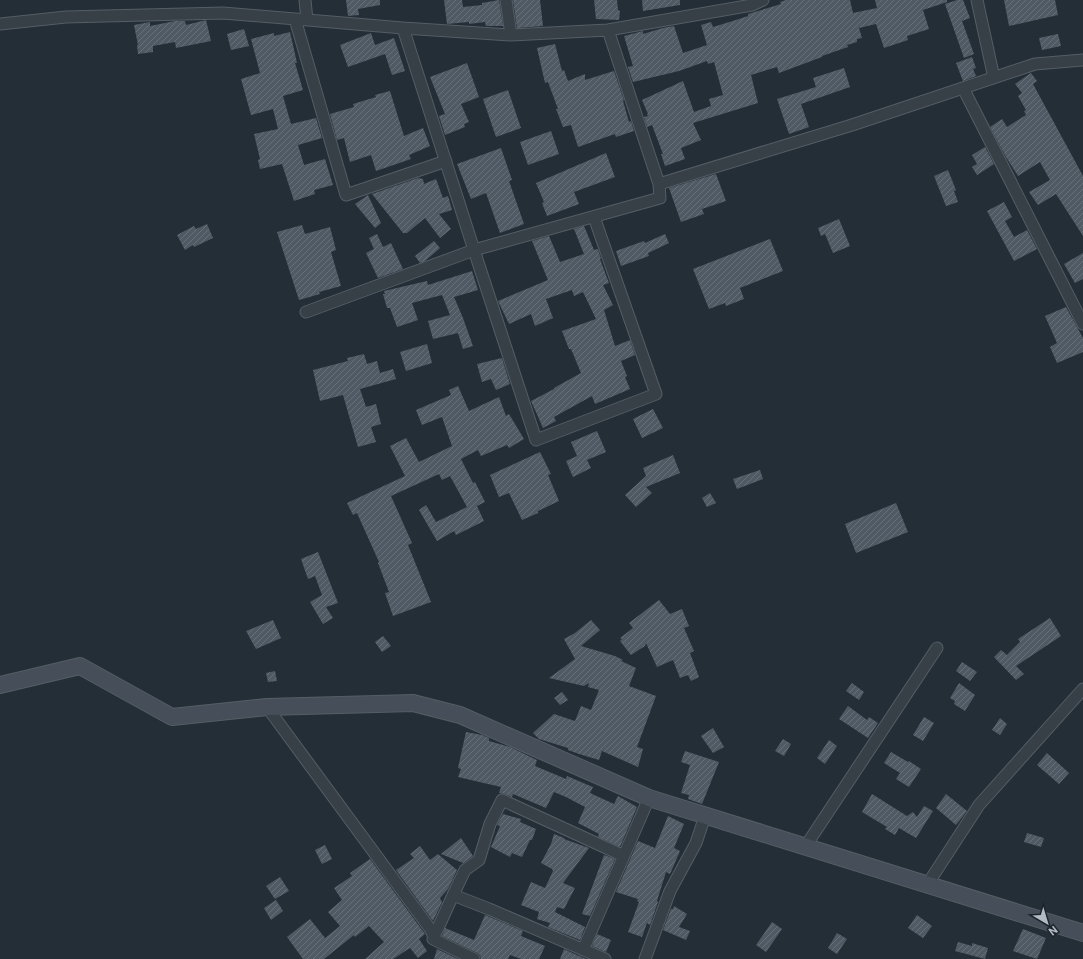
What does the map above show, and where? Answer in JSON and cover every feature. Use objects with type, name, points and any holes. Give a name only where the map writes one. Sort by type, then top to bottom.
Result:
[{"type":"main road","points":[[0,685],[80,666],[172,718],[267,707],[413,703],[460,715],[649,798],[1083,932]]},
{"type":"street","points":[[305,0],[307,20]]},
{"type":"street","points":[[506,0],[511,36]]},
{"type":"street","points":[[0,24],[66,17],[223,12],[511,36],[608,30],[763,0]]},
{"type":"street","points":[[977,0],[994,78]]},
{"type":"street","points":[[295,19],[346,195],[446,160]]},
{"type":"street","points":[[403,28],[536,440],[656,394],[594,216]]},
{"type":"street","points":[[306,312],[474,250],[660,198],[659,184],[608,30]]},
{"type":"street","points":[[659,184],[852,125],[1035,64],[1083,60]]},
{"type":"street","points":[[963,88],[1083,324]]},
{"type":"street","points":[[805,847],[937,648]]},
{"type":"street","points":[[927,885],[979,805],[1083,689]]},
{"type":"street","points":[[267,707],[431,930],[434,937],[433,939],[474,959]]},
{"type":"street","points":[[583,950],[649,798]]},
{"type":"street","points":[[434,937],[452,895],[466,870],[479,860],[490,824],[502,800],[624,856]]},
{"type":"street","points":[[645,959],[670,891],[696,843],[706,816]]},
{"type":"street","points":[[452,895],[489,909],[605,959]]},
{"type":"building","points":[[346,0],[380,0],[380,5],[358,9],[359,15],[348,16]]},
{"type":"building","points":[[444,0],[462,0],[463,7],[482,5],[482,3],[499,0],[503,26],[486,26],[485,22],[447,24]]},
{"type":"building","points":[[513,0],[540,0],[543,26],[517,28]]},
{"type":"building","points":[[594,0],[617,0],[618,10],[620,11],[619,20],[596,19]]},
{"type":"building","points":[[642,0],[680,0],[680,5],[643,11]]},
{"type":"building","points":[[786,0],[850,0],[853,13],[877,8],[875,0],[947,0],[947,2],[923,10],[929,29],[907,36],[908,40],[884,48],[876,24],[859,28],[862,38],[857,39],[857,42],[847,45],[848,47],[779,73],[777,67],[751,75],[758,103],[693,123],[701,140],[681,148],[685,159],[665,166],[661,154],[663,154],[652,125],[647,127],[644,117],[648,116],[648,114],[642,100],[683,81],[694,112],[711,106],[709,99],[723,95],[714,62],[708,64],[707,61],[679,71],[633,82],[628,67],[633,66],[624,36],[643,31],[643,34],[674,26],[683,53],[707,45],[701,25],[711,22],[713,27],[781,4],[780,2]]},
{"type":"building","points":[[957,0],[963,0],[970,18],[962,21],[974,54],[964,58],[945,4]]},
{"type":"building","points":[[1004,0],[1055,0],[1058,15],[1009,26]]},
{"type":"building","points":[[206,20],[211,41],[176,48],[175,42],[153,46],[153,52],[138,54],[138,45],[134,25],[150,22],[150,26],[175,21],[185,21],[186,25]]},
{"type":"building","points":[[244,29],[249,46],[231,50],[227,34]]},
{"type":"building","points":[[290,32],[297,63],[295,63],[303,90],[283,96],[291,124],[316,118],[322,138],[298,145],[304,165],[325,159],[333,185],[314,190],[315,194],[294,201],[282,164],[260,169],[258,160],[260,159],[254,134],[278,129],[273,109],[251,115],[241,79],[260,73],[251,39],[274,33],[274,36]]},
{"type":"building","points":[[371,33],[375,45],[394,38],[405,71],[392,75],[385,54],[348,67],[340,45]]},
{"type":"building","points":[[1058,34],[1061,46],[1042,50],[1039,38]]},
{"type":"building","points":[[555,44],[562,71],[564,70],[568,81],[585,74],[585,80],[614,71],[624,100],[629,122],[631,121],[634,131],[616,137],[615,134],[578,147],[571,125],[563,127],[548,82],[545,83],[537,48]]},
{"type":"building","points":[[972,57],[976,68],[973,69],[976,76],[963,81],[956,63]]},
{"type":"building","points":[[467,63],[479,97],[461,104],[469,122],[464,124],[465,127],[445,135],[439,116],[445,114],[430,77]]},
{"type":"building","points":[[844,68],[850,87],[801,104],[809,127],[789,134],[777,99],[816,87],[813,78]]},
{"type":"building","points":[[1031,73],[1037,81],[1033,84],[1083,176],[1083,236],[1056,194],[1038,205],[1029,192],[1050,180],[1040,162],[1018,176],[990,127],[1002,119],[1007,127],[1026,115],[1024,111],[1026,110],[1018,96],[1022,93],[1015,84]]},
{"type":"building","points":[[508,90],[521,128],[496,137],[483,99]]},
{"type":"building","points":[[390,91],[404,136],[423,128],[430,146],[409,155],[411,159],[376,171],[371,155],[350,162],[344,138],[337,140],[330,114],[354,107],[353,104]]},
{"type":"building","points":[[551,131],[559,154],[528,165],[520,142]]},
{"type":"building","points":[[985,147],[994,164],[977,175],[972,167],[977,164],[972,155]]},
{"type":"building","points":[[501,148],[512,180],[509,181],[524,224],[500,233],[486,193],[471,199],[457,164]]},
{"type":"building","points":[[606,153],[615,177],[574,192],[579,204],[547,216],[542,203],[544,202],[536,183]]},
{"type":"building","points":[[948,170],[956,190],[954,191],[958,202],[946,206],[934,176]]},
{"type":"building","points":[[716,174],[726,201],[702,209],[704,214],[681,222],[669,188]]},
{"type":"building","points":[[418,178],[423,179],[424,184],[436,179],[443,198],[448,196],[452,210],[439,214],[451,229],[440,238],[425,218],[407,233],[403,233],[372,194]]},
{"type":"building","points":[[368,195],[381,223],[375,228],[355,204]]},
{"type":"building","points":[[1004,202],[1012,217],[1005,221],[1014,237],[1027,230],[1037,249],[1014,261],[987,211]]},
{"type":"building","points":[[839,219],[850,246],[833,253],[825,234],[821,236],[818,228]]},
{"type":"building","points":[[207,224],[213,238],[194,247],[193,245],[185,250],[177,235],[194,226],[196,229]]},
{"type":"building","points":[[302,225],[305,234],[330,227],[336,250],[331,252],[341,286],[319,292],[320,294],[299,300],[277,232]]},
{"type":"building","points":[[584,226],[594,250],[598,249],[609,283],[603,285],[613,305],[604,310],[615,346],[630,340],[635,355],[621,361],[630,389],[595,404],[592,396],[554,417],[556,421],[543,428],[531,401],[581,373],[562,331],[596,319],[583,292],[574,296],[572,290],[546,299],[553,318],[535,326],[531,314],[509,324],[498,301],[548,280],[532,241],[549,236],[560,262],[584,254],[574,229]]},
{"type":"building","points":[[377,234],[383,247],[391,243],[403,269],[378,278],[366,253],[374,249],[369,238]]},
{"type":"building","points":[[665,234],[669,243],[648,253],[649,256],[621,266],[616,251],[644,241],[645,243]]},
{"type":"building","points":[[770,239],[783,271],[740,288],[744,299],[726,306],[725,303],[709,309],[693,269]]},
{"type":"building","points":[[434,241],[440,248],[425,261],[420,263],[415,256]]},
{"type":"building","points":[[1083,253],[1083,279],[1075,283],[1064,264]]},
{"type":"building","points":[[472,271],[478,290],[454,297],[473,346],[463,349],[458,333],[433,339],[428,321],[450,315],[442,295],[412,303],[418,320],[397,327],[390,308],[387,308],[383,294],[385,294],[384,291],[427,281],[428,285]]},
{"type":"building","points":[[1066,307],[1083,338],[1083,352],[1057,363],[1050,347],[1057,343],[1045,316]]},
{"type":"building","points":[[427,344],[432,363],[406,371],[400,352]]},
{"type":"building","points":[[364,354],[367,364],[377,361],[380,373],[393,369],[396,379],[360,389],[366,407],[376,404],[381,424],[371,427],[376,442],[358,447],[343,395],[320,401],[313,370],[348,361],[347,358]]},
{"type":"building","points":[[502,358],[510,384],[496,390],[491,379],[482,382],[477,364]]},
{"type":"building","points":[[458,386],[469,411],[499,397],[506,416],[509,414],[524,439],[509,448],[507,445],[481,456],[478,450],[461,459],[473,483],[475,482],[485,502],[477,506],[484,521],[456,535],[454,531],[437,541],[419,510],[426,505],[436,522],[467,507],[450,476],[442,480],[439,474],[391,496],[412,543],[408,545],[431,602],[393,616],[385,593],[389,592],[378,563],[379,562],[357,513],[353,515],[347,503],[405,476],[390,446],[406,438],[419,462],[452,446],[442,417],[422,425],[416,410],[451,395],[449,390]]},
{"type":"building","points":[[653,409],[663,428],[642,438],[633,419]]},
{"type":"building","points":[[597,431],[606,452],[587,460],[591,468],[573,477],[566,461],[577,456],[571,442]]},
{"type":"building","points":[[540,452],[551,474],[548,475],[559,501],[522,520],[509,493],[499,497],[490,475]]},
{"type":"building","points":[[673,455],[680,473],[646,487],[652,493],[636,507],[625,495],[646,476],[643,468]]},
{"type":"building","points":[[760,470],[763,479],[737,489],[733,479]]},
{"type":"building","points":[[710,493],[716,503],[707,507],[702,498]]},
{"type":"building","points":[[896,503],[908,532],[856,553],[845,524]]},
{"type":"building","points":[[318,552],[338,603],[326,607],[333,618],[323,624],[310,602],[322,595],[315,576],[308,579],[301,559]]},
{"type":"building","points":[[659,600],[670,614],[682,609],[689,626],[684,628],[694,651],[690,653],[699,677],[691,681],[688,675],[680,678],[673,660],[657,667],[646,643],[645,646],[631,655],[620,641],[622,639],[620,638],[633,628],[629,623]]},
{"type":"building","points":[[1050,618],[1061,636],[1016,666],[1024,674],[1016,680],[994,657],[1001,650],[1007,655],[1020,642],[1018,639]]},
{"type":"building","points":[[273,620],[281,638],[256,649],[246,631]]},
{"type":"building","points":[[591,620],[600,630],[581,646],[615,656],[623,660],[621,661],[636,668],[629,686],[656,696],[637,747],[643,749],[638,767],[602,751],[599,760],[579,754],[568,750],[568,748],[539,739],[533,733],[554,714],[575,721],[581,706],[591,710],[599,690],[588,687],[589,683],[584,686],[549,678],[575,659],[564,639],[575,633]]},
{"type":"building","points":[[383,636],[391,646],[382,652],[375,642]]},
{"type":"building","points":[[962,662],[977,672],[970,681],[956,671]]},
{"type":"building","points":[[275,671],[277,681],[268,682],[266,673]]},
{"type":"building","points":[[852,683],[864,692],[859,700],[846,691]]},
{"type":"building","points":[[959,683],[975,695],[965,711],[954,704],[955,701],[950,698]]},
{"type":"building","points":[[562,692],[568,700],[560,705],[554,698]]},
{"type":"building","points":[[848,706],[867,720],[869,717],[878,723],[868,738],[839,719]]},
{"type":"building","points":[[924,717],[934,723],[923,741],[913,735]]},
{"type":"building","points":[[1000,718],[1007,724],[1000,735],[992,730]]},
{"type":"building","points":[[713,728],[724,747],[713,753],[701,736]]},
{"type":"building","points":[[466,732],[482,735],[489,738],[489,741],[510,747],[537,760],[535,766],[566,779],[567,776],[593,787],[590,793],[614,804],[618,796],[637,807],[620,847],[598,837],[599,834],[578,823],[585,807],[566,797],[554,792],[546,808],[513,794],[512,797],[499,793],[501,787],[458,777],[461,769],[458,768]]},
{"type":"building","points":[[783,739],[791,744],[784,756],[775,751]]},
{"type":"building","points":[[829,740],[837,746],[825,764],[817,758]]},
{"type":"building","points":[[685,751],[719,762],[702,804],[688,799],[689,795],[681,793],[690,765],[681,762]]},
{"type":"building","points":[[891,752],[921,769],[909,787],[896,779],[900,773],[884,763]]},
{"type":"building","points":[[1047,753],[1069,773],[1059,784],[1037,765]]},
{"type":"building","points":[[872,794],[907,816],[913,812],[917,817],[924,806],[933,811],[916,838],[899,828],[895,835],[885,829],[887,827],[862,812]]},
{"type":"building","points":[[946,794],[967,811],[956,825],[936,808]]},
{"type":"building","points":[[503,814],[521,819],[520,822],[536,829],[532,840],[530,840],[522,857],[512,853],[510,857],[491,847],[500,826],[497,825]]},
{"type":"building","points":[[668,816],[684,824],[674,848],[680,851],[670,874],[666,872],[650,925],[647,923],[642,937],[628,932],[639,902],[637,901],[638,899],[616,892],[638,841],[655,848]]},
{"type":"building","points":[[1027,833],[1044,838],[1041,847],[1024,842]]},
{"type":"building","points":[[554,834],[589,848],[563,883],[575,888],[564,909],[557,907],[555,912],[585,927],[580,940],[548,927],[550,923],[537,919],[539,912],[521,905],[531,882],[545,888],[553,871],[541,863],[551,844]]},
{"type":"building","points":[[461,838],[473,856],[463,863],[441,854]]},
{"type":"building","points":[[325,845],[332,859],[322,864],[315,850]]},
{"type":"building","points":[[420,846],[430,860],[438,854],[457,870],[448,889],[440,898],[442,902],[433,921],[396,870],[414,858],[410,854]]},
{"type":"building","points":[[604,855],[615,859],[590,916],[582,914]]},
{"type":"building","points":[[370,859],[425,934],[419,939],[427,951],[418,958],[410,948],[393,959],[365,959],[384,942],[369,926],[355,937],[354,935],[324,959],[303,959],[287,937],[310,919],[325,938],[340,926],[328,912],[342,900],[334,888],[352,876],[350,873]]},
{"type":"building","points":[[280,877],[289,891],[275,899],[266,886]]},
{"type":"building","points":[[276,900],[283,911],[271,920],[264,908]]},
{"type":"building","points":[[674,906],[687,914],[679,927],[690,931],[686,940],[663,930],[671,909],[673,909]]},
{"type":"building","points":[[485,915],[523,931],[521,936],[545,946],[539,959],[521,959],[510,955],[508,959],[481,959],[480,955],[477,953],[442,936],[445,928],[474,940]]},
{"type":"building","points":[[917,915],[932,926],[923,938],[908,928]]},
{"type":"building","points":[[772,922],[782,929],[766,952],[756,945]]},
{"type":"building","points":[[1023,929],[1046,938],[1037,959],[1013,951]]},
{"type":"building","points":[[837,933],[847,939],[837,954],[828,948]]},
{"type":"building","points":[[597,934],[611,940],[606,952],[592,946]]},
{"type":"building","points":[[958,942],[972,946],[972,943],[988,948],[985,959],[955,951]]},
{"type":"building","points":[[437,949],[458,959],[434,959]]},
{"type":"building","points":[[564,949],[581,957],[587,959],[560,959]]}]
